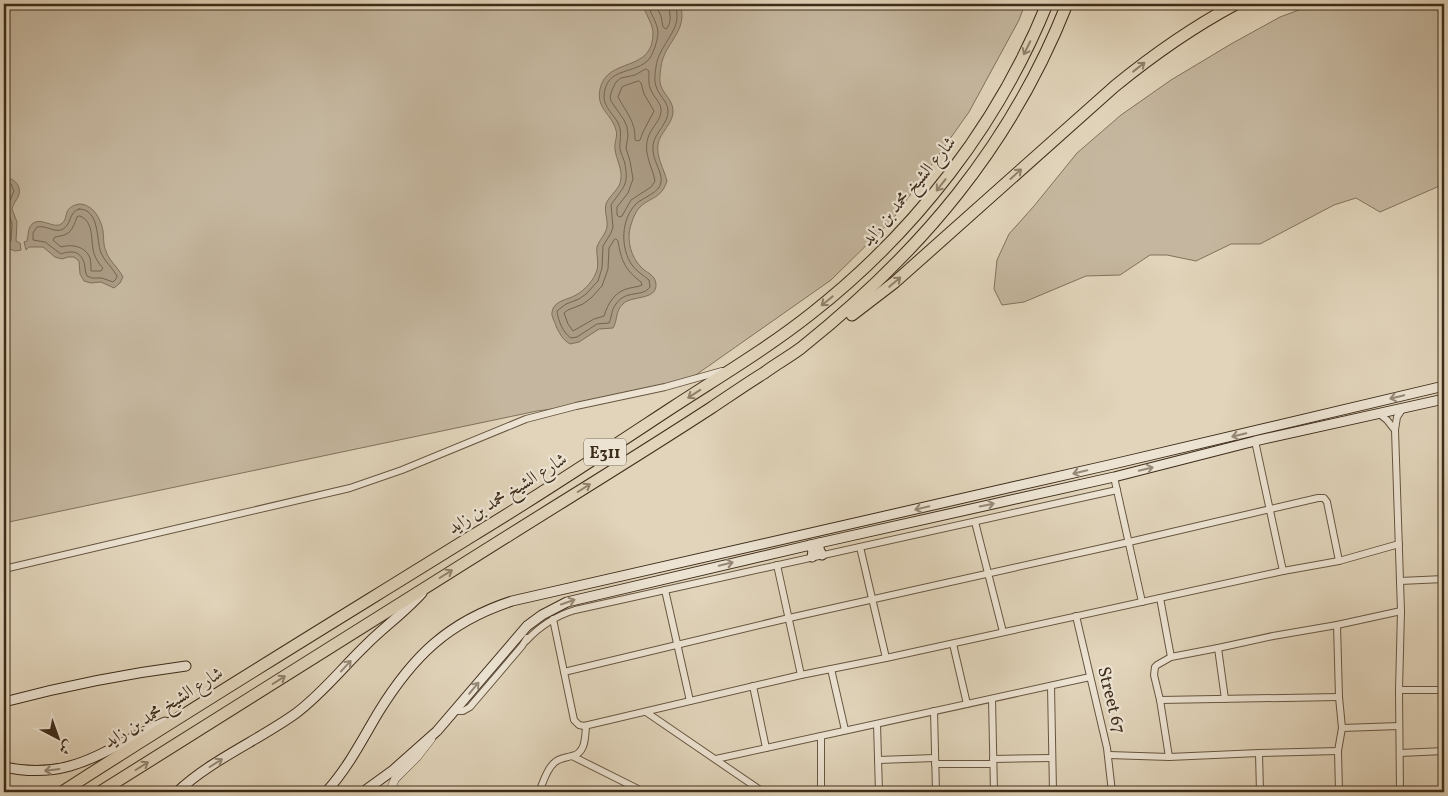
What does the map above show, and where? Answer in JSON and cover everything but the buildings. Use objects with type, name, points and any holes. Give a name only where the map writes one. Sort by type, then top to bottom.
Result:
[{"type":"highway","name":"شارع الشيخ محمد بن زايد","points":[[62,792],[177,717],[535,498],[732,369],[786,332],[833,296],[877,256],[918,213],[955,166],[989,117],[1018,66],[1047,4]]},
{"type":"highway","name":"شارع الشيخ محمد بن زايد","points":[[100,792],[693,419],[798,350],[843,314],[886,275],[926,233],[962,189],[996,142],[1025,93],[1068,4]]},
{"type":"highway","points":[[798,350],[848,318],[895,282],[1135,69],[1178,38],[1236,4]]},
{"type":"main road","points":[[326,792],[348,764],[389,696],[412,664],[441,637],[475,616],[493,608],[522,599],[1099,468],[1444,386]]},
{"type":"main road","points":[[362,792],[392,771],[437,731],[526,626],[550,610],[576,599],[1114,477],[1255,441],[1404,407],[1442,402]]},
{"type":"main road","points":[[814,544],[822,555]]},
{"type":"main road","points":[[812,558],[814,544]]},
{"type":"main road","points":[[177,792],[201,773],[292,716],[312,701],[361,650],[408,608],[428,586]]},
{"type":"main road","points":[[4,702],[90,682],[186,666]]},
{"type":"main road","points":[[4,768],[40,771],[73,766],[95,758],[153,727],[177,717]]},
{"type":"main road","points":[[4,790],[8,792]]},
{"type":"street","points":[[4,569],[350,488],[402,470],[526,419],[665,387],[732,369]]},
{"type":"street","points":[[1400,792],[1399,690],[1401,611],[1395,430],[1397,417],[1404,407]]},
{"type":"street","points":[[1378,413],[1395,430]]},
{"type":"street","points":[[1255,441],[1284,571]]},
{"type":"street","points":[[1114,477],[1142,602]]},
{"type":"street","points":[[455,712],[463,711],[470,706],[538,629],[553,619],[576,610],[1117,490]]},
{"type":"street","points":[[564,672],[789,618],[1318,498],[1324,498],[1327,502],[1339,561]]},
{"type":"street","points":[[975,522],[1003,632]]},
{"type":"street","points":[[553,619],[574,720],[579,726],[586,726],[801,675],[1284,571],[1339,561],[1399,544]]},
{"type":"street","points":[[860,547],[886,658]]},
{"type":"street","points":[[777,565],[801,675]]},
{"type":"street","points":[[1400,581],[1444,579]]},
{"type":"street","points":[[665,590],[690,701]]},
{"type":"street","points":[[1160,598],[1171,657]]},
{"type":"street","points":[[1169,757],[1154,671],[1157,665],[1171,657],[1401,611]]},
{"type":"street","name":"Street 67","points":[[1076,616],[1109,755],[1112,792]]},
{"type":"street","points":[[1337,625],[1342,728],[1338,751],[1339,792]]},
{"type":"street","points":[[526,626],[528,634],[526,641]]},
{"type":"street","points":[[952,644],[967,704]]},
{"type":"street","points":[[1218,648],[1225,699]]},
{"type":"street","points":[[831,669],[845,730]]},
{"type":"street","points":[[716,759],[1090,678]]},
{"type":"street","points":[[753,686],[766,748]]},
{"type":"street","points":[[1051,686],[1053,792]]},
{"type":"street","points":[[1399,690],[1444,690]]},
{"type":"street","points":[[1160,700],[1339,697]]},
{"type":"street","points":[[992,699],[994,792]]},
{"type":"street","points":[[934,711],[936,792]]},
{"type":"street","points":[[646,712],[764,792]]},
{"type":"street","points":[[877,724],[879,792]]},
{"type":"street","points":[[539,792],[552,765],[561,758],[580,753],[583,748],[586,726]]},
{"type":"street","points":[[1342,728],[1399,726]]},
{"type":"street","points":[[391,792],[395,778],[424,749],[437,731]]},
{"type":"street","points":[[821,736],[822,792]]},
{"type":"street","points":[[1109,755],[1169,757],[1338,751]]},
{"type":"street","points":[[1400,753],[1444,751]]},
{"type":"street","points":[[1259,753],[1260,792]]},
{"type":"street","points":[[572,756],[644,792]]},
{"type":"street","points":[[878,760],[993,761],[1052,758]]},
{"type":"shaded area","points":[[4,4],[1025,4],[1019,20],[969,112],[893,219],[831,280],[690,379],[4,523]]},
{"type":"shaded area","points":[[1315,4],[1444,4],[1444,184],[1380,212],[1356,198],[1334,205],[1260,244],[1231,244],[1196,261],[1167,255],[1150,255],[1120,275],[1086,276],[1024,302],[1002,305],[994,289],[997,260],[1009,234],[1077,153],[1121,115],[1171,80],[1280,17]]},
{"type":"water","points":[[643,4],[680,4],[682,14],[679,30],[663,58],[660,74],[661,86],[673,110],[673,115],[658,144],[659,158],[667,181],[659,194],[638,209],[629,233],[632,254],[641,267],[654,278],[655,289],[648,295],[632,299],[623,304],[613,328],[599,329],[579,342],[570,344],[558,331],[552,312],[555,305],[586,288],[597,270],[597,247],[607,227],[606,204],[619,185],[621,174],[615,149],[616,130],[600,101],[600,89],[604,79],[611,72],[639,60],[646,54],[651,45],[653,32]]},
{"type":"water","points":[[4,177],[17,183],[19,189],[18,197],[12,209],[17,222],[16,241],[20,243],[21,250],[15,251],[4,247]]},
{"type":"water","points":[[79,204],[92,209],[95,213],[103,231],[107,255],[123,277],[114,288],[101,282],[91,283],[84,281],[80,274],[79,261],[74,257],[62,259],[55,257],[43,247],[29,247],[26,250],[24,242],[27,241],[32,224],[40,222],[54,225],[61,224],[64,222],[70,208]]}]
